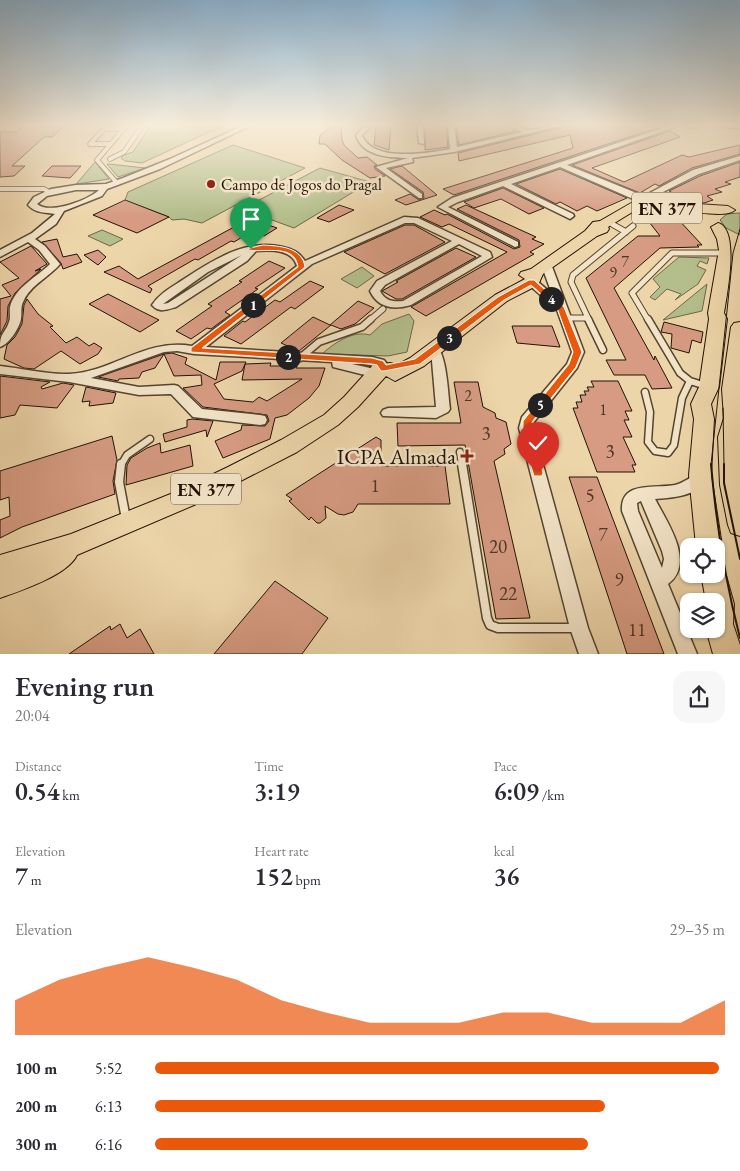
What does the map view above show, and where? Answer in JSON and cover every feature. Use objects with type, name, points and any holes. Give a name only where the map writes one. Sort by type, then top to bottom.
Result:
[{"type":"main road","name":"EN 377","points":[[0,567],[74,546],[127,524],[236,474],[289,446],[331,420],[361,410],[385,374],[417,362],[501,298],[605,223],[645,199],[730,215]]},
{"type":"main road","name":"EN 377","points":[[605,223],[642,209],[668,208],[697,214],[730,215]]},
{"type":"main road","name":"EN 377","points":[[730,215],[737,237]]},
{"type":"main road","points":[[708,538],[700,479],[704,419],[701,404],[709,387],[718,320],[716,313],[730,215]]},
{"type":"main road","points":[[740,327],[732,389],[737,408],[729,437],[729,460],[740,525]]},
{"type":"main road","name":"EN 377","points":[[0,585],[18,580],[45,568],[74,546]]},
{"type":"main road","points":[[716,583],[720,604],[719,624],[728,654]]},
{"type":"street","points":[[103,187],[104,189],[99,194],[61,209],[44,211],[33,206],[35,200],[49,192],[93,186],[103,187],[158,167],[183,156]]},
{"type":"street","points":[[409,156],[419,156]]},
{"type":"street","points":[[416,156],[410,160],[380,167],[419,196]]},
{"type":"street","points":[[515,244],[442,207],[455,200],[588,156]]},
{"type":"street","points":[[562,165],[636,197],[645,199],[696,172],[740,158]]},
{"type":"street","points":[[506,184],[570,216]]},
{"type":"street","points":[[0,254],[56,220],[61,209]]},
{"type":"street","points":[[194,350],[305,265],[404,220],[415,220],[487,254],[488,257],[408,303],[381,304],[375,291],[381,283],[458,241]]},
{"type":"street","points":[[0,343],[15,322],[17,314],[15,308],[21,296],[37,278],[56,264],[42,248],[28,238]]},
{"type":"street","points":[[251,249],[244,259],[172,304],[163,308],[156,305],[162,299],[233,254],[251,249],[263,247],[284,249],[294,254],[305,265]]},
{"type":"street","points":[[536,273],[563,312],[576,345],[577,358],[527,421],[526,428],[579,628],[589,654]]},
{"type":"street","points":[[536,273],[563,312]]},
{"type":"street","points":[[69,378],[92,373],[166,347],[177,346],[194,350],[316,359],[385,374]]},
{"type":"street","points":[[388,413],[436,413],[443,408],[438,361],[434,349]]},
{"type":"street","points":[[0,370],[69,378],[139,391],[174,389],[198,414],[260,420]]},
{"type":"street","points":[[688,654],[630,511],[629,501],[632,497],[646,494],[677,491],[700,479]]},
{"type":"lane","points":[[101,156],[97,160],[117,183]]},
{"type":"lane","points":[[110,159],[117,156]]},
{"type":"lane","points":[[0,189],[44,189],[49,192]]},
{"type":"lane","points":[[605,223],[612,224],[626,232]]},
{"type":"lane","points":[[603,350],[571,278],[634,226]]},
{"type":"lane","points":[[709,387],[690,381],[680,373],[632,293],[672,253],[725,253]]},
{"type":"lane","points":[[300,358],[319,342],[362,327],[381,304]]},
{"type":"lane","points":[[563,312],[588,318]]},
{"type":"lane","points":[[645,392],[650,406],[647,438],[650,445],[659,452],[667,453],[671,451],[674,445],[682,398],[690,381]]},
{"type":"lane","points":[[127,524],[119,484],[120,463],[128,452],[150,439]]},
{"type":"lane","points":[[460,452],[487,618],[490,625],[498,628],[579,628]]},
{"type":"green space","points":[[123,156],[158,156],[142,163],[125,161],[121,158]]},
{"type":"green space","name":"Campo de Jogos do Pragal","points":[[209,156],[266,156],[305,168],[202,223],[184,219],[172,220],[169,217],[125,200],[128,192]]},
{"type":"green space","points":[[95,162],[109,179],[77,184],[77,183]]},
{"type":"green space","points":[[107,164],[109,164],[145,168],[118,177]]},
{"type":"green space","points":[[320,168],[370,182],[294,228],[242,209]]},
{"type":"green space","points":[[740,213],[740,235],[726,228],[720,220],[727,214]]},
{"type":"green space","points":[[102,230],[123,239],[110,246],[88,236]]},
{"type":"green space","points":[[679,257],[709,258],[707,264],[700,261],[697,266],[706,270],[698,284],[675,300],[681,294],[667,289],[655,300],[650,297],[660,287],[653,279]]},
{"type":"green space","points":[[362,267],[374,276],[357,288],[341,279]]},
{"type":"green space","points":[[707,284],[702,311],[663,320]]},
{"type":"green space","points":[[409,314],[414,321],[407,352],[388,356],[322,354],[344,338],[357,334],[370,335],[382,324]]},
{"type":"building","points":[[0,156],[24,156],[12,166],[25,166],[14,176],[0,177]]},
{"type":"building","points":[[337,156],[367,157],[377,165],[374,166],[375,169],[385,176],[370,178]]},
{"type":"building","points":[[458,156],[482,156],[459,161]]},
{"type":"building","points":[[549,156],[573,156],[454,195],[443,189]]},
{"type":"building","points":[[599,156],[627,156],[592,168],[624,182],[681,156],[735,156],[692,168],[659,186],[655,184],[640,193],[572,165]]},
{"type":"building","points":[[740,162],[740,177],[725,182],[731,184],[715,189],[722,192],[707,196],[713,200],[704,203],[689,201],[669,191],[700,176]]},
{"type":"building","points":[[52,166],[81,166],[70,178],[42,176]]},
{"type":"building","points":[[402,166],[437,195],[406,205],[395,200],[410,194],[419,200],[424,198],[423,192],[390,169]]},
{"type":"building","points":[[560,169],[627,198],[597,211],[587,206],[577,211],[560,202],[556,204],[516,184]]},
{"type":"building","points":[[503,188],[544,208],[529,214],[501,199],[474,208],[464,202]]},
{"type":"building","points":[[125,200],[169,217],[137,233],[93,215]]},
{"type":"building","points":[[339,205],[354,210],[329,222],[317,218]]},
{"type":"building","points":[[466,205],[536,237],[532,239],[544,244],[530,252],[534,254],[426,316],[411,307],[507,252],[449,224],[442,227],[420,217],[434,210],[445,215],[447,214],[514,249],[520,247],[519,240],[457,209]]},
{"type":"building","points":[[646,216],[676,217],[702,245],[697,245],[699,247],[660,248],[614,288],[654,360],[655,356],[672,388],[652,389],[645,375],[614,375],[606,360],[626,360],[586,278],[638,236],[660,236]]},
{"type":"building","points":[[254,220],[277,228],[264,236],[243,230],[249,233],[198,260],[195,259],[148,286],[152,289],[150,293],[104,272],[119,266],[138,279],[234,227],[239,229]]},
{"type":"building","points":[[405,225],[414,225],[445,242],[385,274],[344,252]]},
{"type":"building","points":[[57,239],[63,257],[77,254],[82,262],[63,269],[61,263],[42,242]]},
{"type":"building","points":[[31,246],[47,264],[35,271],[41,269],[15,293],[8,306],[7,321],[0,335],[0,299],[11,296],[2,285],[19,278],[0,262]]},
{"type":"building","points":[[456,248],[476,257],[402,299],[396,299],[382,291],[398,282],[396,281]]},
{"type":"building","points":[[98,250],[106,257],[98,265],[84,255]]},
{"type":"building","points":[[269,261],[285,268],[255,288],[258,289],[225,312],[230,315],[211,329],[207,328],[191,339],[176,331],[212,306],[208,304],[242,282],[239,281]]},
{"type":"building","points":[[310,281],[324,287],[295,309],[291,307],[241,344],[224,336],[275,300],[280,302]]},
{"type":"building","points":[[108,294],[159,320],[140,332],[89,304]]},
{"type":"building","points":[[27,299],[38,314],[53,326],[50,327],[66,343],[77,337],[89,346],[94,343],[102,348],[98,354],[80,364],[61,351],[34,369],[24,368],[4,359],[7,345],[15,337],[22,324],[24,305]]},
{"type":"building","points":[[358,301],[374,308],[355,324],[341,329],[331,325],[299,351],[281,343],[313,317],[330,325]]},
{"type":"building","points":[[664,322],[703,332],[701,343],[692,340],[689,353],[671,348],[672,334],[661,332]]},
{"type":"building","points":[[512,326],[552,326],[560,347],[517,343]]},
{"type":"building","points":[[172,353],[187,358],[185,364],[216,380],[220,362],[246,362],[245,364],[271,363],[270,366],[325,368],[319,386],[309,398],[287,415],[275,418],[270,439],[223,458],[215,441],[241,430],[242,425],[265,426],[269,421],[267,415],[203,407],[183,388],[202,385],[201,375],[174,376],[164,354]],"holes":[[[245,364],[242,380],[302,379],[267,401],[259,397],[253,402],[224,399],[214,384],[242,371]]]},
{"type":"building","points":[[164,354],[155,368],[142,372],[139,378],[119,379],[118,381],[98,377]]},
{"type":"building","points":[[0,376],[50,382],[41,387],[42,389],[63,383],[74,385],[57,408],[20,405],[15,415],[0,418]]},
{"type":"building","points":[[591,381],[618,381],[632,411],[625,411],[629,420],[624,420],[632,437],[623,437],[636,465],[632,465],[635,472],[597,472],[573,408],[578,408],[576,402],[582,402],[580,395],[586,395],[584,391],[589,391],[587,387],[594,387]]},
{"type":"building","points":[[454,382],[478,382],[483,407],[495,413],[496,418],[506,422],[511,444],[504,449],[505,454],[494,461],[530,618],[496,619],[465,445],[398,446],[397,423],[461,423]]},
{"type":"building","points":[[86,387],[116,393],[113,403],[89,406],[90,401],[82,402]]},
{"type":"building","points":[[187,420],[213,421],[207,437],[206,430],[165,442],[163,434],[187,427]]},
{"type":"building","points":[[112,436],[117,460],[113,481],[115,494],[22,527],[0,538],[0,520],[10,516],[9,497],[0,500],[0,471]]},
{"type":"building","points":[[376,437],[381,440],[381,466],[445,466],[450,504],[358,504],[353,512],[344,515],[338,514],[325,506],[326,518],[317,523],[311,517],[309,520],[289,501],[292,499],[286,495]]},
{"type":"building","points":[[160,443],[161,453],[190,445],[193,466],[126,485],[127,465],[131,458],[147,448]]},
{"type":"building","points":[[569,477],[597,477],[664,654],[627,654]]},
{"type":"building","points":[[275,581],[328,618],[302,654],[214,654]]},
{"type":"building","points":[[120,624],[127,638],[140,629],[154,654],[69,654],[110,626],[111,630]]},
{"type":"tram line","points":[[711,464],[733,253],[740,229]]},
{"type":"tram line","points":[[723,408],[724,465]]},
{"type":"tram line","points":[[711,464],[722,551],[740,638]]},
{"type":"tram line","points":[[724,465],[724,483],[740,559]]},
{"type":"place","name":"Campo de Jogos do Pragal","points":[[211,184]]},
{"type":"place","name":"ICPA Almada","points":[[467,456]]},
{"type":"route","points":[[251,249],[263,247],[284,249],[294,254],[301,261],[302,267],[194,350],[372,361],[380,363],[384,368],[417,362],[501,298],[514,293],[532,282],[560,307],[578,352],[573,365],[527,421],[526,428],[538,473]]}]
